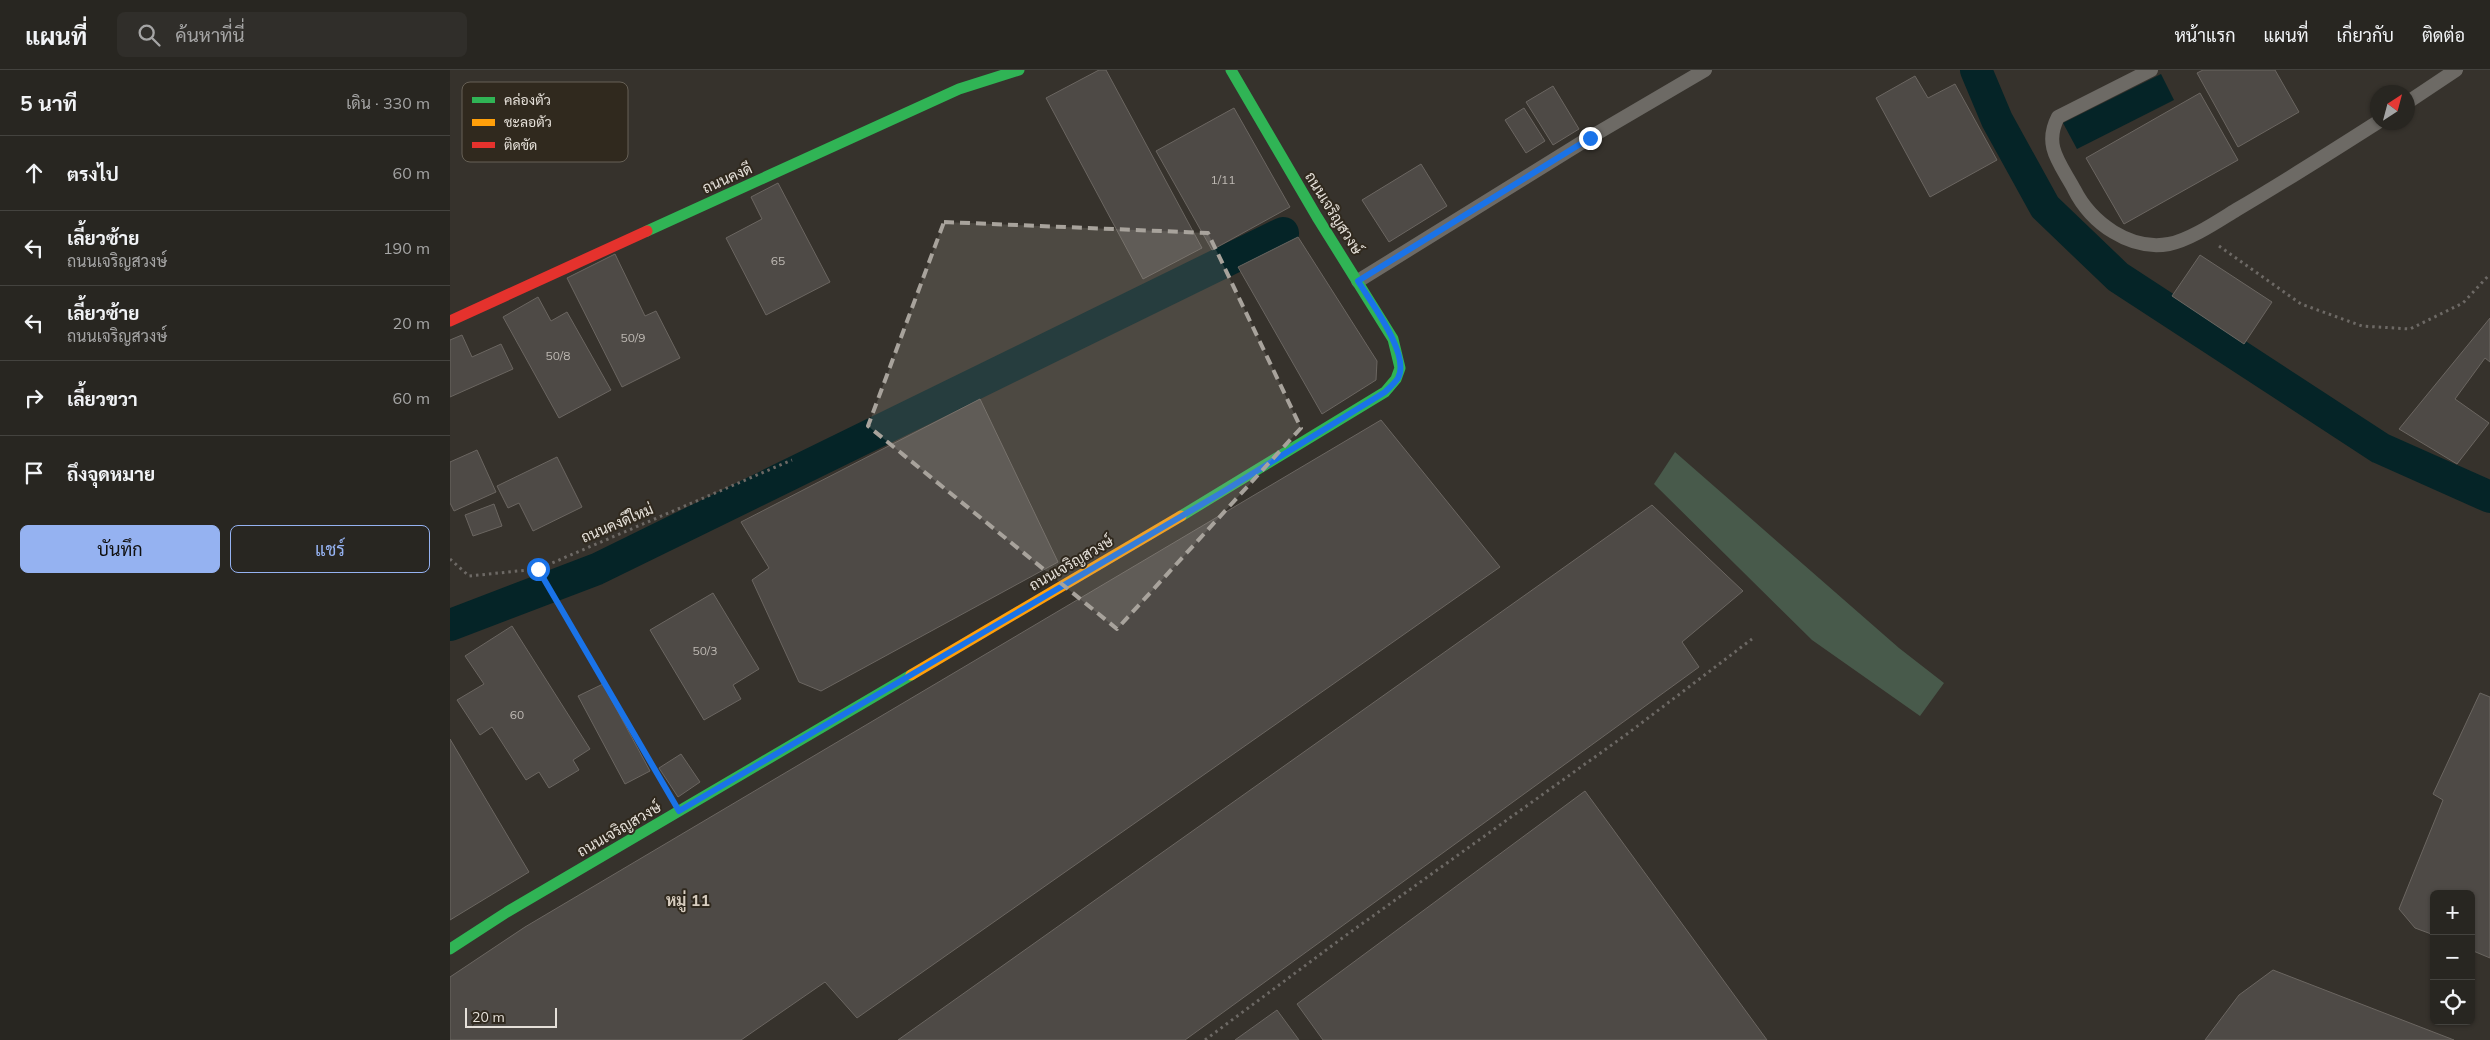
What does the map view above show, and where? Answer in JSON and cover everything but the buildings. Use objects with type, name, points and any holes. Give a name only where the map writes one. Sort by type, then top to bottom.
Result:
[{"type":"street","name":"ถนนคงดี","points":[[450,321],[959,89],[1019,70]]},
{"type":"street","name":"ถนนเจริญสวงษ์","points":[[450,949],[507,912],[1212,498],[1385,392],[1399,376],[1400,357],[1393,339],[1317,217],[1231,70]]},
{"type":"lane","points":[[1358,281],[1590,138],[1705,70]]},
{"type":"lane","points":[[2151,70],[2058,117],[2052,130],[2051,144],[2077,194],[2097,220],[2122,238],[2150,245],[2170,244],[2199,231],[2304,170],[2370,127]]},
{"type":"lane","points":[[2415,97],[2456,70]]},
{"type":"path","points":[[2199,231],[2301,304],[2362,326],[2410,329],[2463,303],[2490,274]]},
{"type":"path","name":"ถนนคงดีใหม่","points":[[450,559],[469,576],[538,570],[792,460]]},
{"type":"path","points":[[538,570],[679,811]]},
{"type":"path","points":[[1205,1040],[1345,936],[1627,734],[1752,639]]},
{"type":"highlighted area","points":[[944,222],[1208,233],[1301,428],[1117,629],[868,426]]},
{"type":"green space","points":[[1675,452],[1899,648],[1944,683],[1920,716],[1812,640],[1654,484]]},
{"type":"water","points":[[2161,74],[2174,100],[2077,149],[2063,123]]},
{"type":"waterway","points":[[1976,70],[1997,120],[2045,207],[2118,277],[2380,448],[2490,497]]},
{"type":"waterway","points":[[450,625],[597,569],[1283,233]]},
{"type":"traffic: fast","points":[[647,231],[959,89],[1019,70]]},
{"type":"traffic: fast","points":[[1181,516],[1385,392],[1396,379],[1400,368],[1393,339],[1317,217],[1231,70]]},
{"type":"traffic: fast","points":[[450,949],[507,912],[911,675]]},
{"type":"traffic: slow","points":[[911,675],[1181,516]]},
{"type":"traffic: jam","points":[[450,321],[647,231]]},
{"type":"district","name":"หมู่ 11","points":[[688,900]]},
{"type":"route","points":[[538,569],[679,811],[1221,493],[1385,392],[1399,376],[1400,357],[1393,339],[1358,281],[1590,138]]}]
